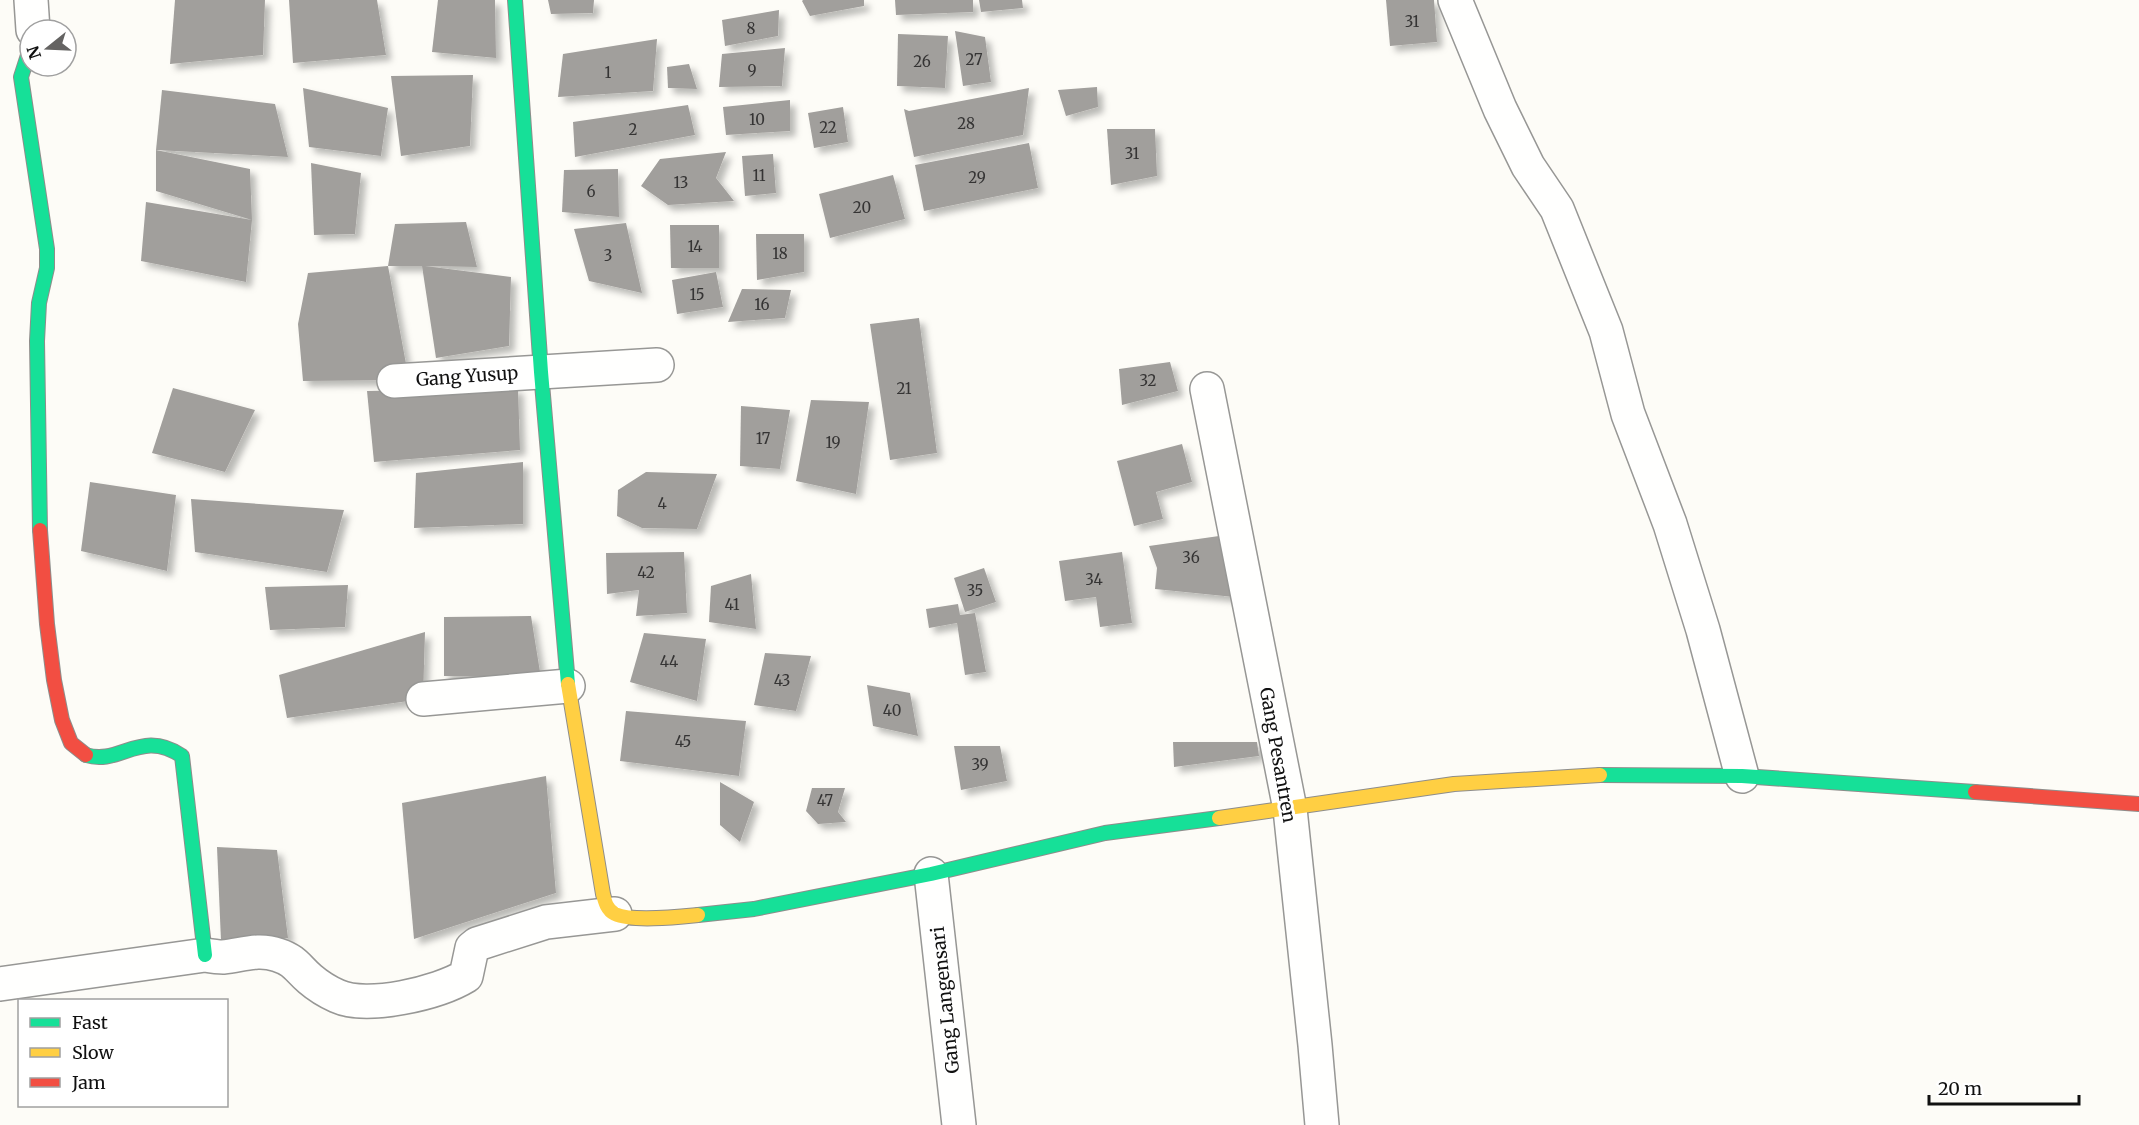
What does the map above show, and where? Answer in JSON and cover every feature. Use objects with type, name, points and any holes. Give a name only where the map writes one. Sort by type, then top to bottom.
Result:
[{"type":"street","points":[[31,0],[32,18]]},
{"type":"street","points":[[515,0],[541,372],[568,686],[603,894],[607,907],[615,914]]},
{"type":"street","points":[[1455,0],[1504,118],[1528,166],[1557,209],[1606,331],[1629,414],[1670,524],[1703,630],[1742,776]]},
{"type":"street","points":[[21,78],[47,249],[47,268],[39,303],[37,341],[39,521],[47,624],[59,706],[71,743],[88,756],[99,757],[153,744],[169,747],[182,756],[205,956]]},
{"type":"street","name":"Gang Yusup","points":[[393,381],[657,365]]},
{"type":"street","name":"Gang Pesantren","points":[[1207,390],[1290,809],[1316,1045],[1322,1125]]},
{"type":"street","points":[[423,699],[568,686]]},
{"type":"street","points":[[0,984],[258,951],[276,954],[294,962],[310,980],[338,997],[361,1002],[385,1000],[453,984],[466,976],[472,948],[477,944],[546,922],[615,914],[629,917],[667,918],[754,909],[931,874],[1104,833],[1290,809],[1454,784],[1593,775],[1742,776],[1942,792],[2139,804]]},
{"type":"street","name":"Gang Langensari","points":[[931,874],[959,1125]]},
{"type":"building","points":[[175,0],[265,0],[263,55],[170,64]]},
{"type":"building","points":[[289,0],[377,0],[386,55],[293,63]]},
{"type":"building","points":[[438,0],[495,0],[496,58],[432,52]]},
{"type":"building","points":[[548,0],[594,0],[593,13],[551,14]]},
{"type":"building","points":[[803,0],[864,0],[864,6],[810,16]]},
{"type":"building","points":[[895,0],[973,0],[973,12],[896,15]]},
{"type":"building","points":[[979,0],[1022,0],[1023,8],[981,12]]},
{"type":"building","points":[[1386,0],[1434,0],[1437,42],[1390,46]]},
{"type":"building","points":[[779,10],[778,36],[725,46],[722,20]]},
{"type":"building","points":[[955,31],[985,37],[991,82],[963,86]]},
{"type":"building","points":[[898,34],[948,36],[945,88],[897,86]]},
{"type":"building","points":[[657,39],[653,91],[558,97],[563,54]]},
{"type":"building","points":[[785,48],[782,86],[719,87],[722,54]]},
{"type":"building","points":[[689,64],[697,89],[668,88],[667,67]]},
{"type":"building","points":[[473,75],[470,146],[401,156],[391,76]]},
{"type":"building","points":[[1097,87],[1098,107],[1066,116],[1058,90]]},
{"type":"building","points":[[303,88],[388,108],[381,156],[309,147]]},
{"type":"building","points":[[1029,88],[1023,135],[914,157],[904,109],[909,111]]},
{"type":"building","points":[[162,90],[275,104],[288,157],[156,150]]},
{"type":"building","points":[[790,100],[790,131],[726,135],[723,107]]},
{"type":"building","points":[[688,105],[695,135],[575,157],[573,122]]},
{"type":"building","points":[[843,107],[848,142],[814,148],[808,113]]},
{"type":"building","points":[[1107,129],[1155,129],[1157,176],[1111,185]]},
{"type":"building","points":[[1029,143],[1038,188],[924,211],[915,165]]},
{"type":"building","points":[[156,150],[250,169],[252,220],[156,191]]},
{"type":"building","points":[[726,152],[716,178],[734,201],[668,205],[641,186],[660,159]]},
{"type":"building","points":[[773,154],[776,193],[745,196],[742,156]]},
{"type":"building","points":[[311,163],[361,173],[355,234],[314,235]]},
{"type":"building","points":[[618,169],[619,217],[562,212],[564,170]]},
{"type":"building","points":[[893,175],[905,219],[830,238],[819,194]]},
{"type":"building","points":[[146,202],[252,220],[246,282],[141,261]]},
{"type":"building","points":[[466,222],[477,267],[425,266],[511,277],[509,346],[436,358],[422,266],[388,266],[395,224]]},
{"type":"building","points":[[626,223],[642,293],[589,281],[574,229]]},
{"type":"building","points":[[670,225],[719,225],[719,268],[671,268]]},
{"type":"building","points":[[756,234],[804,234],[804,272],[757,280]]},
{"type":"building","points":[[388,266],[409,380],[303,381],[298,324],[308,273]]},
{"type":"building","points":[[716,272],[723,307],[677,314],[672,280]]},
{"type":"building","points":[[742,289],[791,290],[785,318],[728,322]]},
{"type":"building","points":[[919,318],[937,453],[890,460],[870,324]]},
{"type":"building","points":[[1170,362],[1178,391],[1122,405],[1119,369]]},
{"type":"building","points":[[173,388],[255,410],[225,472],[152,453]]},
{"type":"building","points":[[518,388],[520,450],[374,462],[367,391]]},
{"type":"building","points":[[811,400],[869,402],[856,494],[796,481]]},
{"type":"building","points":[[741,406],[790,410],[780,469],[740,466]]},
{"type":"building","points":[[1182,444],[1192,482],[1156,492],[1163,519],[1134,526],[1117,461]]},
{"type":"building","points":[[523,462],[523,524],[414,528],[416,473]]},
{"type":"building","points":[[646,472],[717,474],[697,529],[642,528],[617,516],[618,490]]},
{"type":"building","points":[[90,482],[176,495],[167,571],[81,551]]},
{"type":"building","points":[[191,499],[344,510],[327,572],[195,552]]},
{"type":"building","points":[[1226,535],[1234,597],[1155,589],[1157,568],[1149,546]]},
{"type":"building","points":[[684,552],[687,613],[636,616],[639,590],[607,594],[606,553]]},
{"type":"building","points":[[1122,552],[1132,623],[1100,627],[1096,597],[1065,601],[1059,561]]},
{"type":"building","points":[[984,568],[996,602],[965,612],[954,578]]},
{"type":"building","points":[[751,574],[756,629],[709,622],[711,586]]},
{"type":"building","points":[[348,585],[345,627],[270,630],[265,587]]},
{"type":"building","points":[[958,604],[960,615],[975,613],[986,672],[965,675],[957,623],[929,628],[926,609]]},
{"type":"building","points":[[531,616],[541,678],[444,676],[444,617]]},
{"type":"building","points":[[425,632],[423,699],[287,718],[279,675]]},
{"type":"building","points":[[644,633],[706,639],[697,701],[630,682]]},
{"type":"building","points":[[765,653],[811,656],[796,711],[754,705]]},
{"type":"building","points":[[867,685],[910,693],[918,736],[873,726]]},
{"type":"building","points":[[626,711],[746,721],[739,776],[620,761]]},
{"type":"building","points":[[1173,742],[1257,742],[1259,756],[1174,767]]},
{"type":"building","points":[[954,746],[1000,746],[1007,781],[961,790]]},
{"type":"building","points":[[546,776],[556,893],[414,939],[402,803]]},
{"type":"building","points":[[720,782],[754,802],[740,842],[720,825]]},
{"type":"building","points":[[812,788],[845,788],[838,812],[846,822],[818,824],[806,811]]},
{"type":"building","points":[[217,847],[277,850],[288,938],[221,941]]},
{"type":"traffic: fast","points":[[515,0],[541,372],[568,684]]},
{"type":"traffic: fast","points":[[21,78],[47,249],[47,268],[39,303],[37,341],[40,530]]},
{"type":"traffic: fast","points":[[86,755],[110,756],[143,746],[154,746],[167,748],[182,756],[205,955]]},
{"type":"traffic: fast","points":[[1600,775],[1742,776],[1975,792]]},
{"type":"traffic: fast","points":[[698,915],[754,909],[931,874],[1105,833],[1219,818]]},
{"type":"traffic: slow","points":[[568,684],[603,894],[607,906],[615,914],[632,918],[698,915]]},
{"type":"traffic: slow","points":[[1219,818],[1454,784],[1600,775]]},
{"type":"traffic: jam","points":[[40,530],[47,624],[62,720],[71,743],[86,755]]},
{"type":"traffic: jam","points":[[1975,792],[2139,804]]}]
